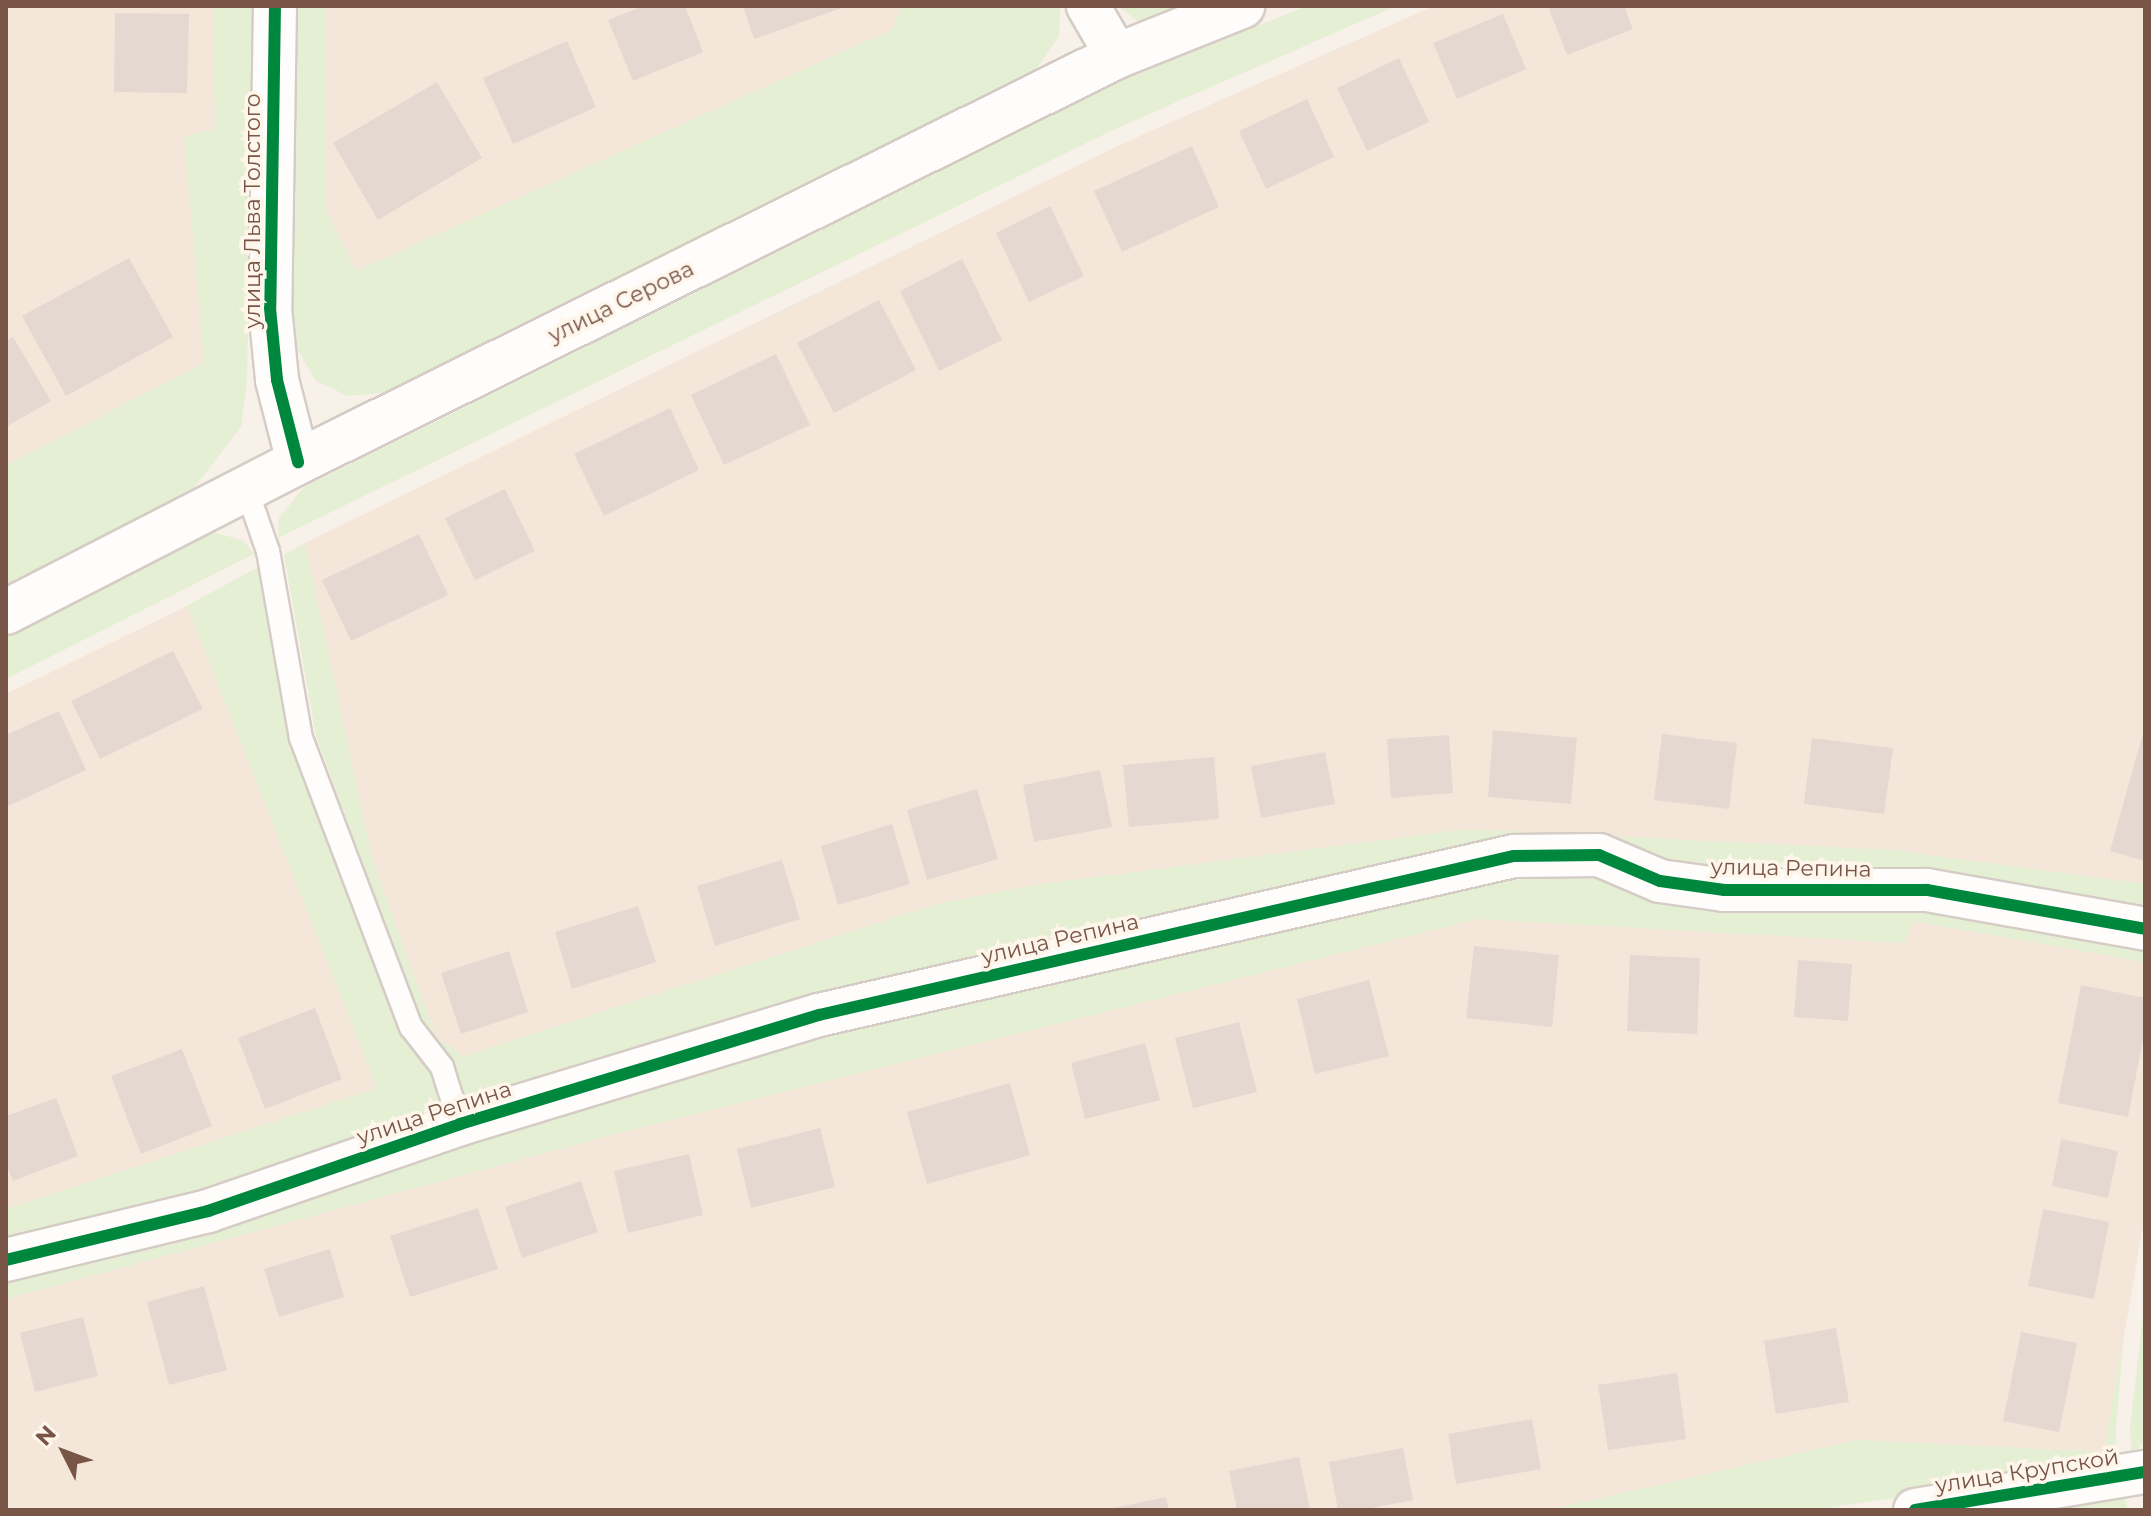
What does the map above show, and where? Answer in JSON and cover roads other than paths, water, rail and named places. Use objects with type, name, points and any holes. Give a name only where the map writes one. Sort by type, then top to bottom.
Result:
[{"type":"main road","name":"улица Серова","points":[[6,612],[246,488],[1117,56],[1242,6]]},
{"type":"street","name":"улица Льва Толстого","points":[[275,6],[270,308],[277,380],[298,462]]},
{"type":"street","points":[[1088,6],[1117,56]]},
{"type":"street","name":"улица Репина","points":[[6,1260],[208,1211],[460,1124],[819,1015],[1514,856],[1599,855],[1660,881],[1724,890],[1927,890],[2145,929]]},
{"type":"street","name":"улица Крупской","points":[[1915,1510],[2145,1472]]},
{"type":"lane","points":[[246,488],[268,551],[301,738],[411,1027],[442,1067],[460,1124]]}]
